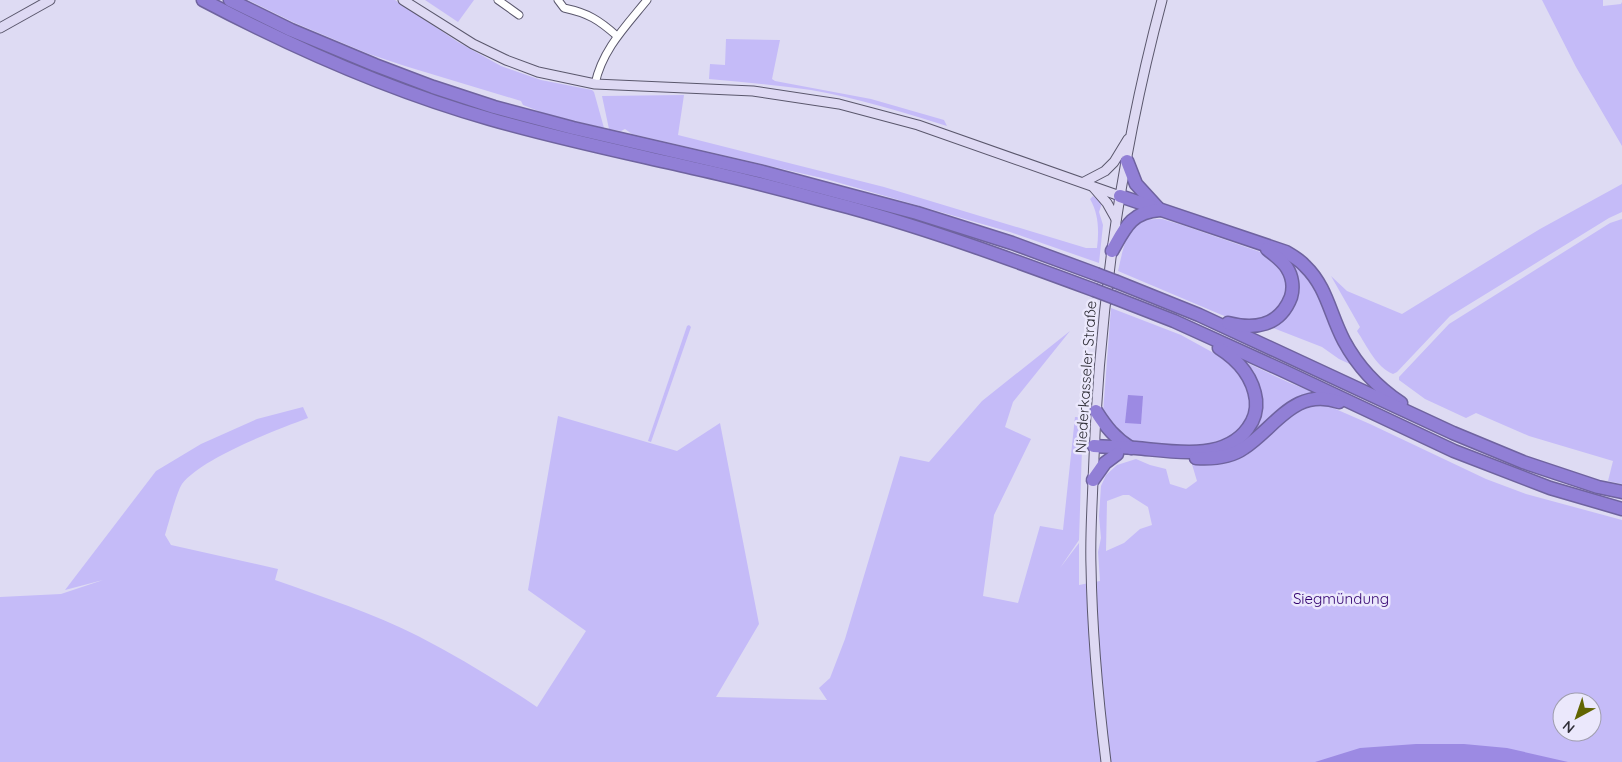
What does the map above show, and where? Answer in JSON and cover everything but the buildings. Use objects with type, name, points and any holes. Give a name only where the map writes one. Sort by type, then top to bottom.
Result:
[{"type":"highway","points":[[203,0],[283,40],[362,74],[489,119],[568,140],[700,169],[851,208],[990,252],[1174,322],[1372,412],[1454,452],[1550,488],[1622,509]]},
{"type":"highway","points":[[230,0],[291,30],[375,65],[494,107],[573,128],[763,172],[917,213],[1012,243],[1199,315],[1453,434],[1523,462],[1598,487],[1622,492]]},
{"type":"highway","points":[[1127,161],[1136,184],[1160,210]]},
{"type":"highway","points":[[1120,196],[1286,252],[1304,265],[1318,280],[1343,339],[1354,360],[1368,376],[1392,397],[1453,434]]},
{"type":"highway","points":[[1112,251],[1128,224],[1136,216],[1148,211],[1160,210]]},
{"type":"highway","points":[[1199,315],[1242,326],[1266,324],[1278,318],[1284,312],[1293,291],[1291,275],[1279,258],[1260,244]]},
{"type":"highway","points":[[1094,449],[1131,448],[1189,452],[1213,450],[1237,440],[1252,422],[1255,414],[1256,400],[1252,384],[1245,371],[1231,356],[1174,322]]},
{"type":"highway","points":[[1094,449],[1117,454],[1213,458],[1232,454],[1244,448],[1290,408],[1304,401],[1318,398],[1331,399],[1372,412]]},
{"type":"highway","points":[[1096,412],[1108,430],[1131,448]]},
{"type":"highway","points":[[1093,480],[1105,463],[1117,454]]},
{"type":"main road","points":[[0,28],[50,0]]},
{"type":"main road","points":[[403,0],[474,44],[506,60],[538,72],[595,84],[753,91],[839,104],[918,125],[1120,196]]},
{"type":"main road","name":"Niederkasseler Straße","points":[[1106,762],[1098,691],[1091,574],[1094,449],[1103,315],[1120,196],[1148,52],[1162,0]]},
{"type":"main road","points":[[1088,184],[1114,162],[1132,132]]},
{"type":"main road","points":[[1088,184],[1106,203],[1116,219]]},
{"type":"street","points":[[499,0],[520,15]]},
{"type":"street","points":[[558,0],[564,8],[578,10],[592,16],[617,36]]},
{"type":"street","points":[[595,84],[604,56],[644,1]]},
{"type":"green space","points":[[248,0],[395,0],[458,42],[501,66],[541,80],[592,90],[604,128],[546,114],[523,105],[521,101],[369,54],[295,23]]},
{"type":"green space","points":[[425,0],[474,0],[458,22]]},
{"type":"green space","points":[[1542,0],[1603,0],[1603,6],[1621,4],[1622,2],[1622,146],[1576,67]]},
{"type":"green space","points":[[726,39],[780,40],[772,79],[775,81],[871,99],[944,120],[947,126],[828,93],[709,79],[710,64],[725,65]]},
{"type":"green space","points":[[684,95],[678,135],[884,187],[1086,248],[1097,248],[1098,223],[1090,199],[1093,196],[1102,203],[1099,212],[1103,225],[1099,263],[1010,232],[826,179],[632,134],[625,129],[621,131],[609,129],[602,96]]},
{"type":"green space","points":[[1622,184],[1622,212],[1609,218],[1450,316],[1393,374],[1377,361],[1368,349],[1357,331],[1360,327],[1331,276],[1347,291],[1402,314],[1540,229]]},
{"type":"green space","points":[[1162,219],[1266,254],[1283,270],[1287,281],[1286,299],[1273,315],[1253,320],[1229,318],[1118,271],[1123,249],[1129,233],[1134,227],[1139,222],[1146,220]]},
{"type":"green space","points":[[1622,219],[1622,484],[1608,481],[1613,461],[1529,436],[1476,413],[1466,418],[1425,399],[1399,380],[1399,377],[1449,324],[1610,223]]},
{"type":"green space","points":[[1286,258],[1301,269],[1312,282],[1354,366],[1339,359],[1322,347],[1268,326],[1287,312]]},
{"type":"green space","points":[[1111,308],[1181,335],[1221,357],[1238,370],[1252,396],[1250,415],[1233,438],[1202,447],[1145,444],[1127,441],[1103,413]]},
{"type":"green space","points":[[687,326],[691,327],[651,442],[648,441]]},
{"type":"green space","name":"Siegmündung","points":[[1070,331],[1013,402],[1005,427],[1031,439],[994,515],[983,596],[1018,603],[1040,526],[1063,530],[1075,417],[1083,417],[1079,540],[1060,568],[1079,543],[1079,585],[1100,581],[1098,552],[1101,538],[1099,516],[1101,486],[1106,475],[1117,465],[1136,459],[1166,469],[1170,484],[1186,489],[1197,481],[1191,461],[1208,462],[1293,412],[1309,405],[1324,404],[1486,479],[1526,494],[1622,520],[1622,762],[0,762],[0,597],[61,594],[103,580],[65,590],[156,471],[201,444],[257,419],[303,407],[308,418],[240,446],[206,464],[192,474],[182,484],[170,516],[165,535],[171,545],[278,569],[275,580],[348,606],[401,628],[463,661],[537,707],[586,631],[528,590],[558,416],[677,451],[720,423],[759,624],[716,697],[827,700],[819,688],[830,678],[845,639],[900,456],[929,462],[982,401]],"holes":[[[1123,495],[1129,495],[1148,507],[1152,525],[1140,529],[1124,543],[1106,551],[1107,501]]]},
{"type":"green space","points":[[1243,361],[1321,395],[1241,442],[1258,419]]},
{"type":"shaded area","points":[[1128,395],[1143,396],[1141,424],[1125,423]]},
{"type":"shaded area","points":[[1416,744],[1464,744],[1507,748],[1568,762],[1315,762],[1360,748]]}]
